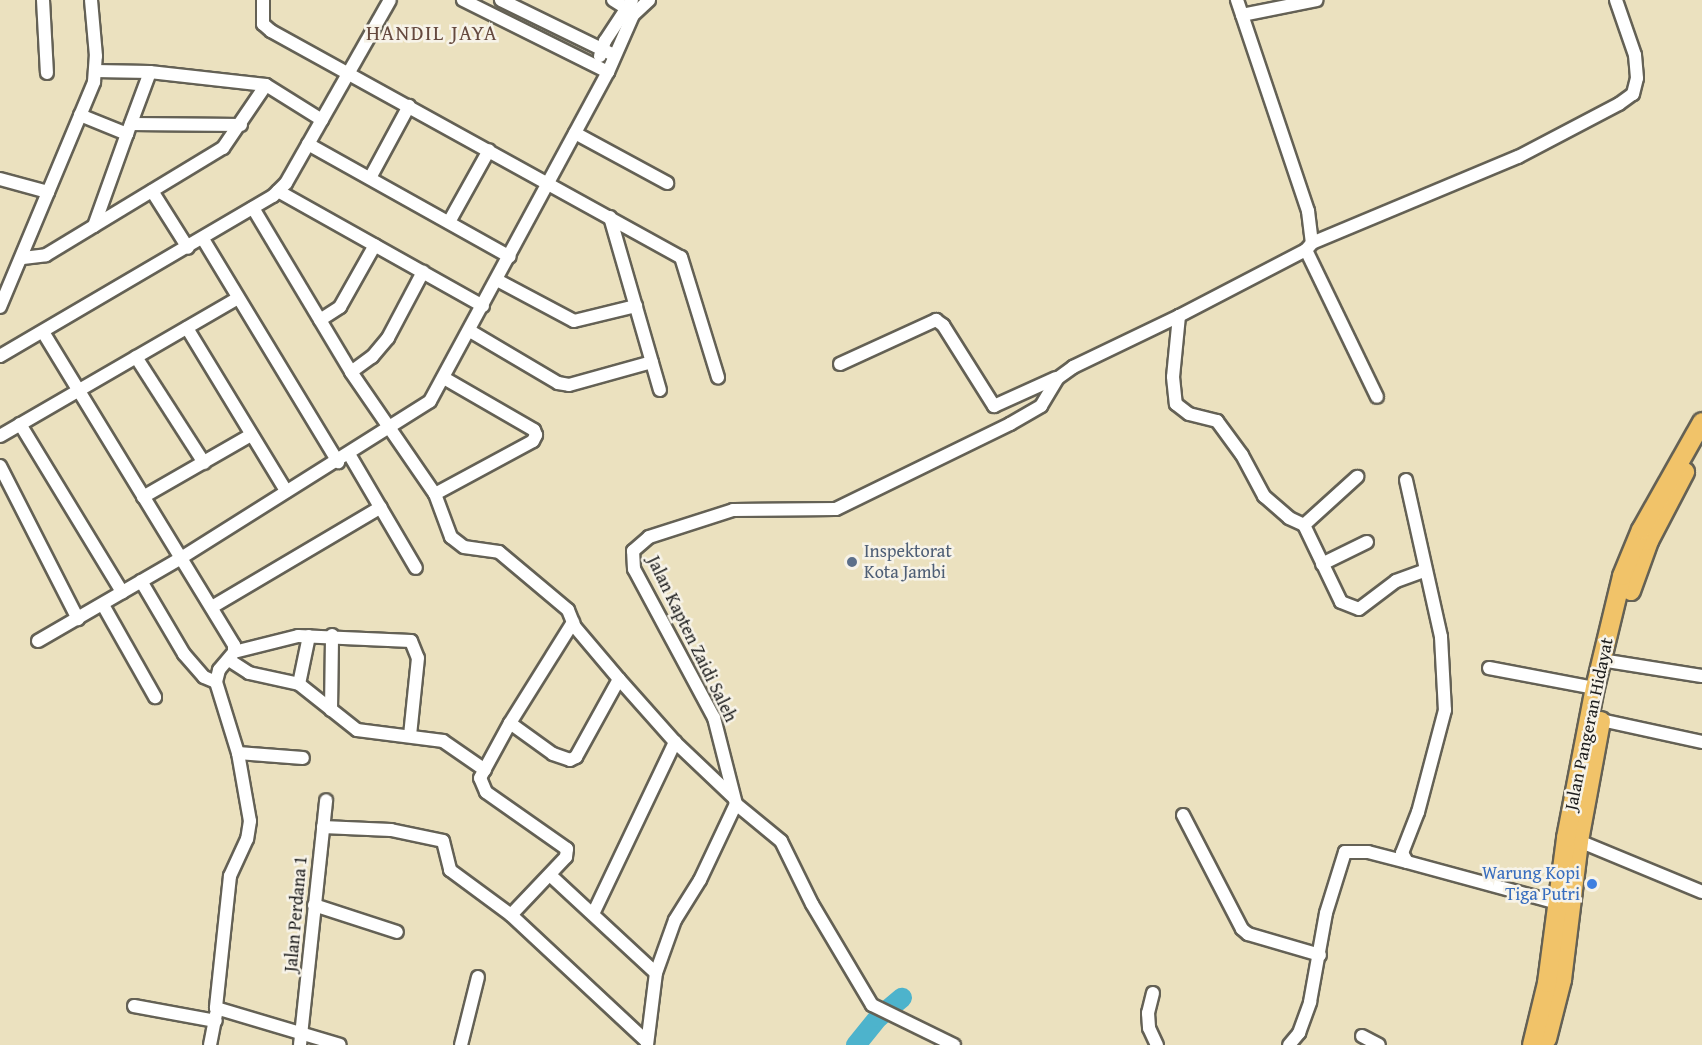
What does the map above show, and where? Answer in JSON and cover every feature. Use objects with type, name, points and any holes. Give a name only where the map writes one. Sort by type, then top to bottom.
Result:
[{"type":"highway","name":"Jalan Pangeran Hidayat","points":[[1532,1045],[1547,983],[1558,903],[1601,720],[1607,661],[1630,554],[1670,473],[1702,422]]},
{"type":"highway","name":"Jalan Pangeran Hidayat","points":[[1545,1045],[1562,980],[1573,839],[1594,688],[1607,661],[1649,541],[1702,445]]},
{"type":"street","points":[[43,0],[47,73]]},
{"type":"street","points":[[0,308],[80,115],[95,71],[91,0]]},
{"type":"street","points":[[263,0],[263,24],[271,31],[681,257],[718,377]]},
{"type":"street","points":[[0,356],[188,248],[278,191],[308,144],[390,0]]},
{"type":"street","points":[[464,0],[602,71]]},
{"type":"street","points":[[38,641],[103,605],[286,491],[338,462],[393,428],[430,401],[470,331],[600,87],[601,50],[629,4],[613,0]]},
{"type":"street","points":[[602,71],[614,55],[633,15],[648,0]]},
{"type":"street","points":[[1237,0],[1308,211],[1309,247],[1377,397]]},
{"type":"street","points":[[1242,15],[1317,0]]},
{"type":"street","points":[[840,364],[936,320],[943,325],[994,406],[1058,378],[1309,247],[1518,157],[1633,94],[1635,55],[1616,0]]},
{"type":"street","points":[[503,22],[506,3],[614,55]]},
{"type":"street","points":[[95,71],[150,72],[266,85],[322,120]]},
{"type":"street","points":[[94,226],[150,72]]},
{"type":"street","points":[[22,258],[46,255],[223,148],[241,126],[266,85]]},
{"type":"street","points":[[370,178],[409,106]]},
{"type":"street","points":[[80,115],[129,129],[241,126]]},
{"type":"street","points":[[575,133],[667,183]]},
{"type":"street","points":[[308,144],[510,257]]},
{"type":"street","points":[[449,222],[489,150]]},
{"type":"street","points":[[0,179],[48,192]]},
{"type":"street","points":[[152,191],[188,248]]},
{"type":"street","points":[[278,191],[483,306]]},
{"type":"street","points":[[253,208],[351,372],[393,428],[435,494],[451,537],[458,545],[499,552],[568,610],[573,622],[619,679],[675,742],[735,801],[781,841],[812,904],[872,1005],[887,1015],[954,1045]]},
{"type":"street","points":[[610,217],[660,390]]},
{"type":"street","points":[[203,239],[338,462]]},
{"type":"street","points":[[320,320],[340,307],[375,245]]},
{"type":"street","points":[[351,372],[372,357],[388,338],[423,272]]},
{"type":"street","points":[[497,280],[574,321],[636,306]]},
{"type":"street","points":[[0,436],[238,298]]},
{"type":"street","points":[[1179,316],[1173,377],[1176,404],[1190,414],[1217,421],[1242,455],[1264,496],[1289,518],[1304,525],[1341,602],[1351,608],[1359,609],[1396,582],[1424,572]]},
{"type":"street","points":[[186,328],[286,491]]},
{"type":"street","points":[[470,331],[558,383],[569,385],[652,362]]},
{"type":"street","points":[[43,332],[77,392],[212,607],[231,656],[249,673],[299,684],[357,730],[443,741],[485,770]]},
{"type":"street","points":[[136,357],[204,463]]},
{"type":"street","points":[[435,494],[533,441],[536,435],[534,430],[444,378]]},
{"type":"street","name":"Jalan Kapten Zaidi Saleh","points":[[735,801],[729,763],[714,718],[634,569],[633,551],[649,537],[733,510],[816,511],[836,509],[1010,424],[1041,406],[1058,378]]},
{"type":"street","points":[[20,424],[122,592]]},
{"type":"street","points":[[143,497],[251,435]]},
{"type":"street","points":[[349,454],[416,568]]},
{"type":"street","points":[[0,466],[78,619]]},
{"type":"street","points":[[1304,525],[1357,477]]},
{"type":"street","points":[[1406,480],[1424,572],[1441,637],[1445,710],[1418,812],[1402,853],[1407,862]]},
{"type":"street","points":[[212,607],[381,507]]},
{"type":"street","points":[[1322,564],[1367,542]]},
{"type":"street","points":[[141,581],[184,654],[204,677],[216,682]]},
{"type":"street","points":[[103,605],[155,697]]},
{"type":"street","points":[[511,915],[566,857],[567,849],[480,786],[485,770],[510,723],[573,622]]},
{"type":"street","points":[[331,710],[332,635]]},
{"type":"street","points":[[210,1045],[216,1015],[230,876],[247,839],[249,822],[238,753],[216,682],[219,670],[231,656],[309,636],[332,635],[415,645],[418,658],[410,735]]},
{"type":"street","points":[[299,684],[309,636]]},
{"type":"street","points":[[1607,661],[1702,676]]},
{"type":"street","points":[[1489,668],[1594,688]]},
{"type":"street","points":[[510,723],[553,754],[570,760],[576,757],[619,679]]},
{"type":"street","points":[[1601,720],[1702,742]]},
{"type":"street","points":[[593,914],[675,742]]},
{"type":"street","points":[[238,753],[303,758]]},
{"type":"street","name":"Jalan Perdana 1","points":[[300,1045],[327,800]]},
{"type":"street","points":[[646,1043],[656,973],[675,920],[700,880],[735,801]]},
{"type":"street","points":[[1183,815],[1242,929],[1248,934],[1320,955]]},
{"type":"street","points":[[323,827],[391,830],[443,841],[450,870],[511,915],[646,1043]]},
{"type":"street","points":[[1573,839],[1702,892]]},
{"type":"street","points":[[1289,1045],[1305,1018],[1320,955],[1326,913],[1345,852],[1368,852],[1558,903]]},
{"type":"street","points":[[550,875],[656,973]]},
{"type":"street","points":[[314,905],[397,932]]},
{"type":"street","points":[[461,1045],[478,977]]},
{"type":"street","points":[[1153,993],[1148,1013],[1149,1028],[1157,1045]]},
{"type":"street","points":[[134,1006],[216,1015],[303,1032],[340,1045]]},
{"type":"street","points":[[1362,1036],[1379,1045]]},
{"type":"waterway","points":[[856,1045],[879,1017],[902,998]]},
{"type":"place","name":"Inspektorat Kota Jambi","points":[[852,562]]},
{"type":"place","name":"Warung Kopi Tiga Putri","points":[[1592,884]]},
{"type":"district","name":"HANDIL JAYA","points":[[432,33]]}]
